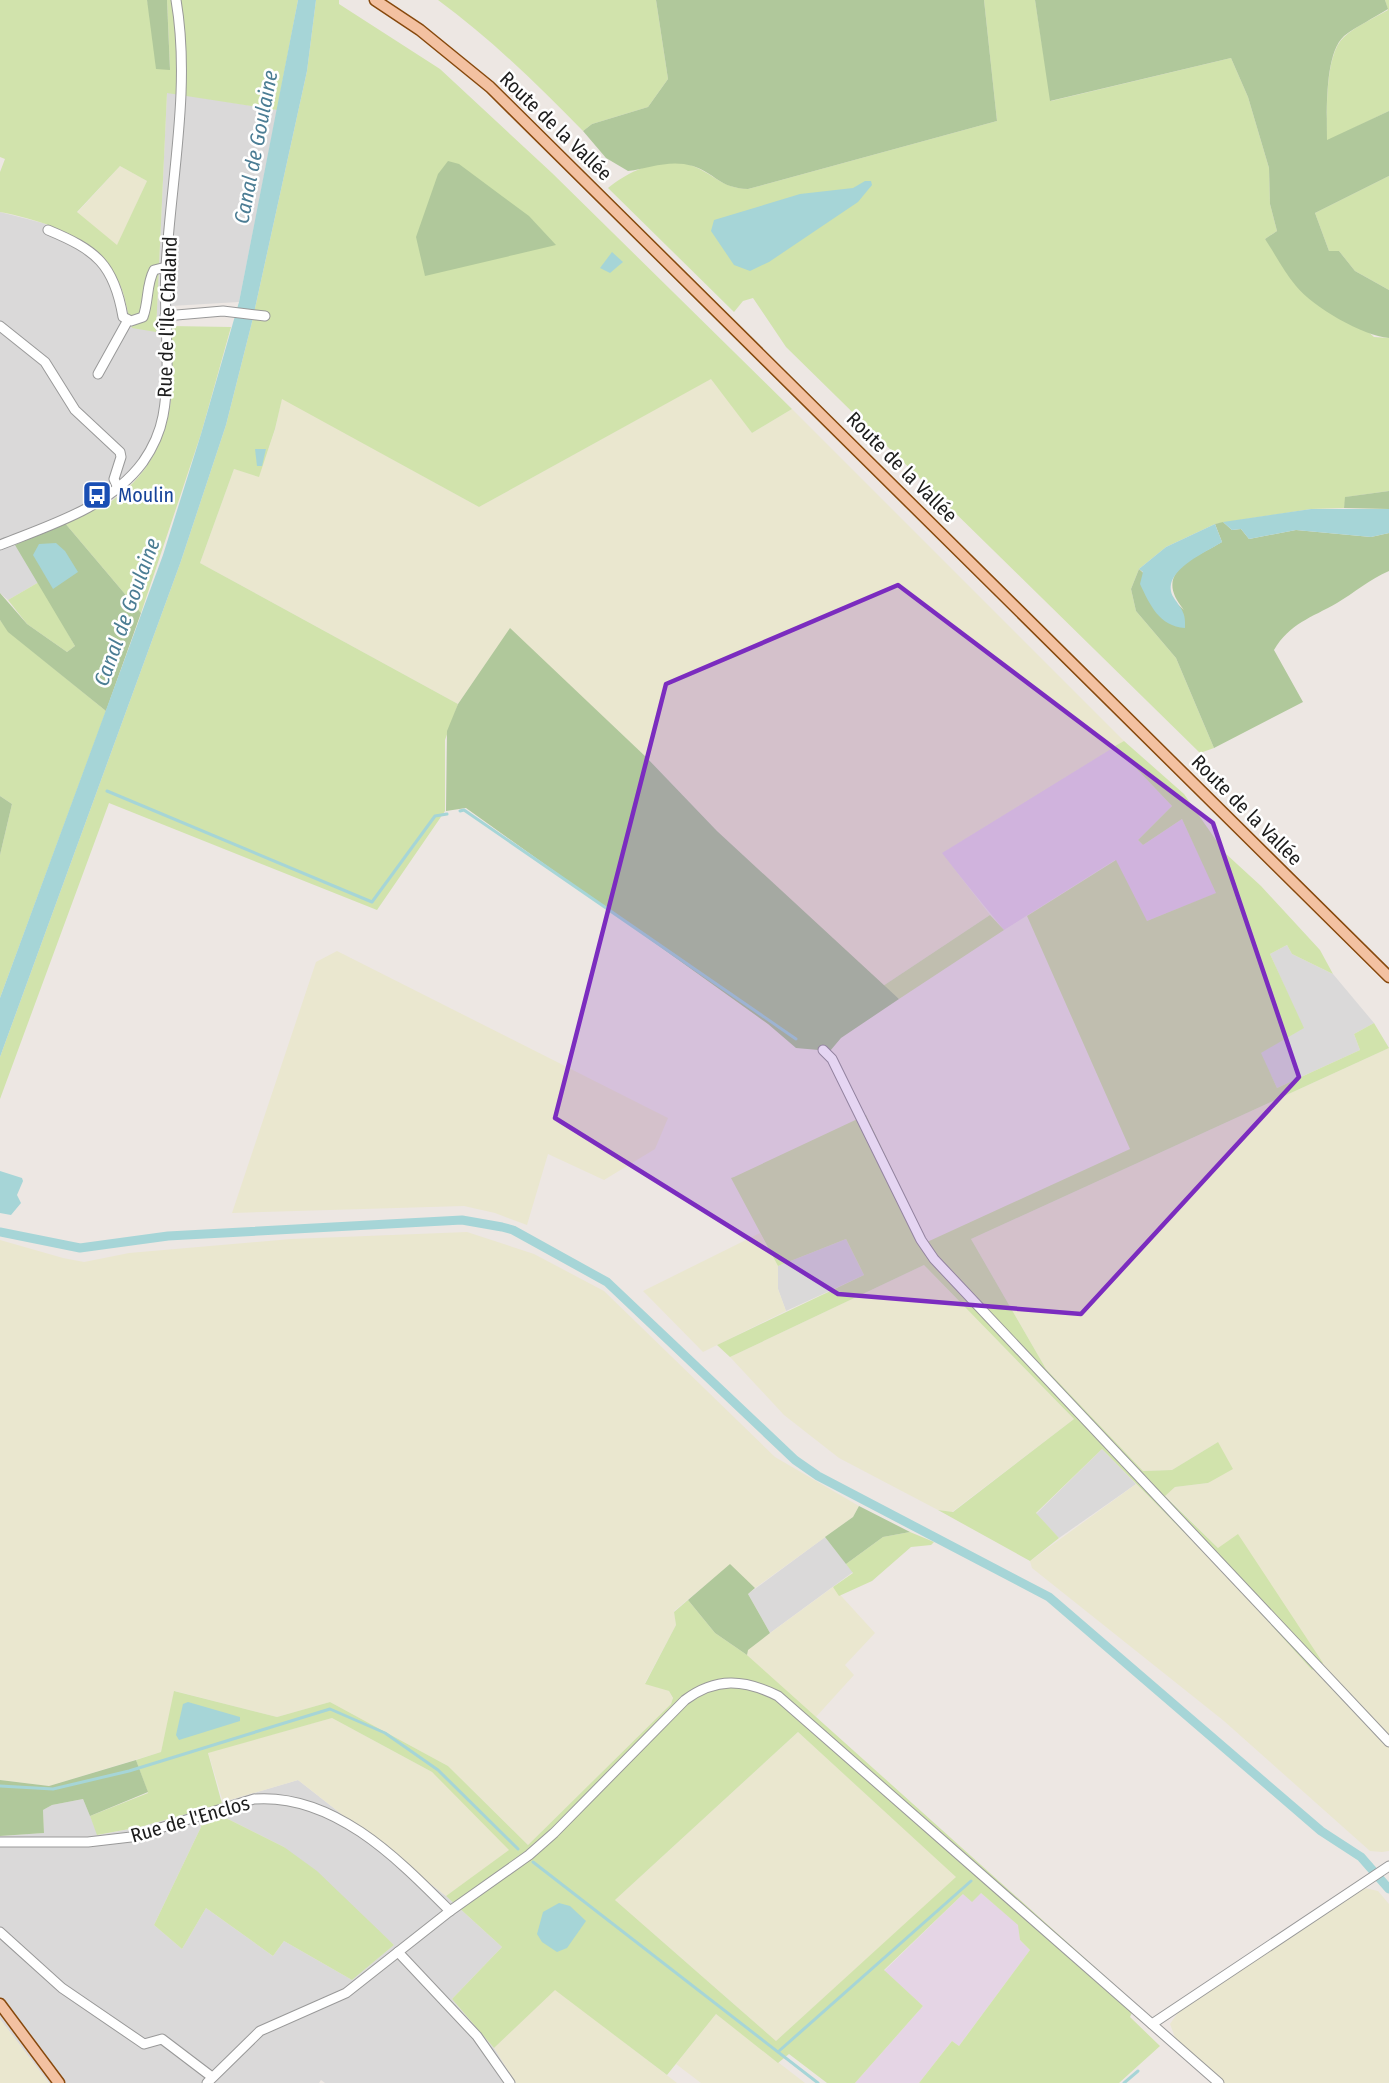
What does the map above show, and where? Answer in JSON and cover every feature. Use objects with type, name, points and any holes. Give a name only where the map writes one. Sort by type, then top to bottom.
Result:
[{"type":"main road","name":"Route de la Vallée","points":[[375,0],[420,30],[490,87],[1389,977]]},
{"type":"main road","points":[[0,2004],[59,2083]]},
{"type":"street","name":"Rue de l'Île Chaland","points":[[0,545],[90,507],[118,488],[149,452],[162,418],[166,388],[166,267],[180,84],[180,35],[176,0]]},
{"type":"street","points":[[48,230],[92,252],[117,285],[123,317],[131,321],[143,318],[148,304],[148,280],[154,270],[166,267]]},
{"type":"street","points":[[165,316],[223,312],[262,315]]},
{"type":"street","points":[[98,374],[128,320]]},
{"type":"street","points":[[0,326],[50,367],[75,410],[120,452],[121,457],[114,479],[118,488]]},
{"type":"street","points":[[823,1050],[832,1059],[921,1240],[934,1259],[1389,1742]]},
{"type":"street","points":[[0,1932],[62,1988],[144,2044],[162,2040],[209,2080],[260,2031],[329,2003],[346,1993],[450,1911],[529,1855],[554,1833],[685,1700],[699,1690],[734,1681],[760,1687],[778,1696],[1219,2083]]},
{"type":"street","name":"Rue de l'Enclos","points":[[0,1842],[88,1842],[132,1837],[254,1799],[273,1797],[300,1804],[349,1823],[416,1876],[450,1911]]},
{"type":"street","points":[[1152,2024],[1389,1866]]},
{"type":"street","points":[[398,1952],[477,2036],[510,2083]]},
{"type":"highlighted area","points":[[898,585],[1213,823],[1299,1077],[1081,1314],[838,1294],[555,1118],[666,684]]},
{"type":"shaded area","points":[[167,92],[277,110],[239,302],[171,306],[170,412],[163,439],[154,457],[114,499],[81,517],[71,519],[16,545],[39,582],[8,600],[0,593],[0,212],[43,223],[88,244],[102,258],[120,284],[126,311],[156,331]]},
{"type":"shaded area","points":[[120,166],[147,181],[117,246],[77,213]]},
{"type":"shaded area","points":[[712,378],[752,433],[792,409],[1124,741],[942,853],[990,915],[883,986],[717,831],[646,757],[510,629],[458,704],[200,563],[234,469],[259,476],[275,430],[282,398],[479,507]]},
{"type":"shaded area","points":[[1115,746],[1172,806],[1138,840],[1143,845],[1182,819],[1217,893],[1147,921],[1115,860],[1004,930],[941,853]]},
{"type":"shaded area","points":[[1287,945],[1292,954],[1333,974],[1374,1023],[1354,1034],[1360,1050],[1277,1088],[1260,1053],[1303,1028],[1270,954]]},
{"type":"shaded area","points":[[337,951],[668,1118],[655,1149],[604,1180],[548,1154],[527,1225],[495,1213],[464,1206],[232,1213],[316,962]]},
{"type":"shaded area","points":[[1389,1048],[1389,1851],[1382,1852],[1370,1851],[1224,1721],[1032,1568],[1030,1561],[1136,1484],[1225,1574],[1312,1670],[1322,1663],[1237,1535],[1219,1549],[1165,1495],[1175,1487],[1209,1483],[1218,1442],[1172,1470],[1143,1471],[1046,1369],[971,1239]]},
{"type":"shaded area","points":[[467,1232],[534,1254],[604,1291],[775,1457],[859,1506],[853,1517],[755,1588],[730,1565],[674,1611],[676,1625],[645,1683],[669,1691],[673,1699],[671,1704],[528,1845],[448,1766],[330,1702],[277,1717],[175,1691],[161,1752],[49,1786],[0,1780],[0,1240],[84,1262],[129,1253],[291,1239]]},
{"type":"shaded area","points":[[760,1233],[778,1266],[778,1289],[786,1311],[703,1352],[643,1291]]},
{"type":"shaded area","points":[[846,1239],[864,1275],[786,1311],[778,1289],[778,1266]]},
{"type":"shaded area","points":[[924,1265],[1074,1419],[952,1512],[938,1510],[839,1458],[784,1415],[730,1357]]},
{"type":"shaded area","points":[[1102,1449],[1136,1484],[1059,1538],[1036,1514]]},
{"type":"shaded area","points":[[825,1537],[853,1572],[770,1633],[748,1594]]},
{"type":"shaded area","points":[[833,1587],[875,1633],[845,1665],[854,1675],[815,1718],[747,1655],[747,1650]]},
{"type":"shaded area","points":[[332,1718],[432,1772],[510,1850],[446,1896],[298,1780],[223,1802],[208,1752]]},
{"type":"shaded area","points":[[798,1732],[957,1877],[776,2041],[615,1900]]},
{"type":"shaded area","points":[[298,1780],[446,1896],[502,1947],[452,1999],[494,2048],[516,2083],[325,2083],[321,2080],[319,2083],[49,2083],[0,2019],[0,1836],[44,1833],[43,1810],[52,1805],[83,1799],[98,1835],[140,1827],[197,1810],[201,1827],[154,1925],[182,1949],[206,1908],[273,1956],[284,1941],[352,1980],[394,1945],[284,1847],[226,1818],[223,1802]]},
{"type":"shaded area","points":[[1365,1888],[1378,1891],[1389,1904],[1389,2083],[1224,2083],[1176,2040],[1170,2024],[1179,2011]]},
{"type":"shaded area","points":[[981,1893],[1019,1925],[1020,1940],[1030,1950],[959,2046],[952,2041],[919,2083],[855,2083],[923,2006],[884,1971],[963,1894]]},
{"type":"shaded area","points":[[555,1989],[677,2083],[516,2083],[494,2048]]},
{"type":"shaded area","points":[[716,2014],[805,2083],[701,2083],[676,2064]]},
{"type":"shaded area","points":[[0,2019],[49,2083],[0,2083]]},
{"type":"green space","points":[[0,0],[147,0],[170,69],[167,0],[298,0],[277,110],[167,93],[156,332],[132,328],[123,294],[110,267],[84,243],[52,227],[0,212],[0,172],[5,159],[0,157]],"holes":[[[120,166],[147,181],[117,245],[77,212]]]},
{"type":"green space","points":[[147,0],[167,0],[170,70],[156,69]]},
{"type":"green space","points":[[316,0],[339,0],[339,4],[440,69],[552,173],[792,409],[752,433],[711,379],[479,507],[282,399],[259,477],[234,469],[200,563],[458,704],[445,740],[445,811],[377,910],[109,803],[0,1099],[0,1057],[181,561],[226,425],[252,322],[307,71]]},
{"type":"green space","points":[[438,0],[656,0],[668,79],[648,107],[592,124],[583,131],[513,62]]},
{"type":"green space","points":[[656,0],[984,0],[997,121],[748,189],[730,186],[700,169],[685,164],[676,163],[628,171],[606,158],[583,131],[592,124],[648,107],[668,79]]},
{"type":"green space","points":[[984,0],[1035,0],[1051,101],[1231,58],[1248,97],[1269,168],[1270,204],[1277,231],[1265,239],[1374,337],[1389,338],[1389,491],[1346,497],[1344,508],[1311,509],[1215,524],[1166,547],[1139,569],[1131,589],[1136,611],[1176,658],[1214,748],[1200,753],[786,347],[753,298],[743,301],[734,312],[608,188],[637,170],[671,162],[693,166],[725,184],[748,189],[997,121]]},
{"type":"green space","points":[[1035,0],[1385,0],[1388,9],[1344,36],[1333,56],[1328,85],[1327,140],[1389,111],[1389,176],[1315,213],[1329,251],[1339,251],[1355,271],[1389,290],[1389,338],[1353,326],[1314,303],[1292,281],[1265,239],[1277,231],[1270,204],[1269,168],[1248,97],[1231,58],[1050,101]]},
{"type":"green space","points":[[1385,0],[1389,0],[1389,111],[1327,141],[1328,86],[1333,57],[1344,37],[1388,10]]},
{"type":"green space","points":[[448,161],[459,164],[529,216],[556,245],[425,276],[416,237],[438,174]]},
{"type":"green space","points":[[1389,176],[1389,290],[1355,271],[1339,251],[1329,251],[1315,213]]},
{"type":"green space","points":[[170,326],[231,327],[201,434],[141,613],[64,522],[113,500],[140,475],[150,461],[165,430],[169,413],[172,371]]},
{"type":"green space","points":[[1389,491],[1389,509],[1344,508],[1345,497]]},
{"type":"green space","points":[[64,522],[141,613],[106,711],[8,632],[0,620],[0,593],[27,624],[67,652],[75,646],[15,545]]},
{"type":"green space","points":[[1223,522],[1232,530],[1241,529],[1249,539],[1296,530],[1371,537],[1389,533],[1389,571],[1294,627],[1274,650],[1303,702],[1214,748],[1176,658],[1136,611],[1131,589],[1139,569],[1184,610],[1175,597],[1172,586],[1174,576],[1189,561],[1222,542],[1215,524]]},
{"type":"green space","points":[[39,582],[75,646],[67,652],[27,624],[8,600]]},
{"type":"green space","points":[[0,620],[9,632],[106,711],[0,998],[0,855],[12,804],[0,796]]},
{"type":"green space","points":[[510,628],[646,757],[717,831],[899,999],[841,1038],[830,1051],[796,1048],[768,1024],[466,808],[446,811],[447,731],[458,704]]},
{"type":"green space","points":[[1124,741],[1184,794],[1225,853],[1261,886],[1320,950],[1333,974],[1292,954],[1287,945],[1270,954],[1304,1028],[1261,1053],[1277,1088],[1360,1050],[1354,1034],[1374,1023],[1389,1048],[971,1239],[1046,1369],[1143,1471],[1172,1470],[1218,1442],[1233,1469],[1208,1483],[1175,1487],[1165,1496],[1218,1548],[1238,1534],[1323,1663],[1312,1670],[1225,1574],[1102,1449],[1036,1513],[1059,1538],[1030,1561],[938,1510],[953,1512],[1074,1419],[924,1265],[730,1357],[717,1345],[864,1275],[846,1239],[778,1266],[731,1178],[866,1115],[927,1242],[1130,1149],[1027,916],[1116,860],[1147,921],[1216,893],[1182,819],[1143,845],[1138,840],[1172,806],[1115,746]]},
{"type":"green space","points":[[0,796],[12,804],[0,855]]},
{"type":"green space","points":[[990,915],[1004,930],[899,999],[883,986]]},
{"type":"green space","points":[[859,1506],[910,1532],[883,1537],[846,1564],[825,1537],[853,1517]]},
{"type":"green space","points":[[910,1532],[934,1542],[931,1545],[911,1547],[872,1581],[839,1596],[833,1587],[853,1573],[846,1564],[883,1537]]},
{"type":"green space","points":[[730,1564],[755,1588],[748,1594],[770,1633],[748,1650],[747,1655],[715,1633],[688,1600]]},
{"type":"green space","points":[[688,1600],[715,1633],[747,1655],[1136,2004],[1130,2017],[1160,2046],[1119,2083],[919,2083],[952,2041],[959,2046],[1030,1950],[1020,1940],[1018,1925],[981,1893],[972,1902],[963,1894],[884,1970],[923,2006],[855,2083],[827,2083],[789,2054],[778,2063],[716,2014],[667,2075],[555,1990],[494,2048],[452,1999],[502,1947],[446,1896],[509,1850],[432,1772],[332,1718],[208,1753],[226,1818],[284,1847],[317,1871],[394,1945],[352,1980],[284,1941],[273,1956],[206,1908],[182,1949],[154,1925],[201,1827],[197,1811],[140,1827],[97,1835],[90,1816],[148,1793],[136,1760],[161,1752],[174,1691],[277,1717],[330,1702],[448,1766],[528,1845],[671,1704],[673,1698],[669,1691],[645,1684],[676,1625],[674,1612]],"holes":[[[798,1732],[956,1877],[776,2041],[615,1900]]]},
{"type":"green space","points":[[136,1760],[148,1792],[90,1816],[83,1799],[52,1805],[43,1810],[44,1833],[0,1836],[0,1780],[49,1786]]},
{"type":"water","points":[[298,0],[316,0],[307,71],[252,322],[226,425],[181,561],[0,1057],[0,998],[163,555],[239,302]]},
{"type":"water","points":[[865,181],[871,181],[872,185],[858,202],[769,262],[750,271],[734,265],[711,231],[714,220],[800,194],[853,188]]},
{"type":"water","points":[[612,252],[623,262],[610,273],[600,268]]},
{"type":"water","points":[[255,449],[266,449],[262,466],[257,466]]},
{"type":"water","points":[[1311,509],[1389,509],[1389,533],[1371,537],[1296,530],[1249,539],[1241,529],[1232,530],[1223,522]]},
{"type":"water","points":[[1215,524],[1222,542],[1186,564],[1173,580],[1171,589],[1184,615],[1185,628],[1168,623],[1156,613],[1148,599],[1140,584],[1143,572],[1139,569],[1166,547]]},
{"type":"water","points":[[56,543],[65,551],[78,572],[53,589],[33,555],[39,544]]},
{"type":"water","points":[[0,1171],[22,1178],[23,1181],[17,1195],[21,1203],[11,1215],[0,1213]]},
{"type":"water","points":[[188,1702],[240,1717],[240,1721],[179,1740],[176,1735],[183,1704]]},
{"type":"water","points":[[559,1903],[570,1906],[586,1921],[567,1948],[557,1952],[542,1942],[537,1934],[543,1912]]},
{"type":"waterway","points":[[107,791],[372,902],[435,816],[447,814]]},
{"type":"waterway","points":[[460,811],[464,810],[796,1039]]},
{"type":"waterway","points":[[0,1232],[80,1248],[168,1236],[462,1220],[513,1230],[607,1282],[795,1460],[818,1476],[1049,1597],[1321,1831],[1361,1857],[1389,1889]]},
{"type":"waterway","points":[[0,1786],[53,1789],[129,1771],[330,1709],[385,1733],[438,1770],[518,1849]]},
{"type":"waterway","points":[[533,1862],[818,2083]]},
{"type":"waterway","points":[[779,2051],[971,1881]]},
{"type":"waterway","points":[[1124,2083],[1138,2071]]},
{"type":"place","name":"Moulin","points":[[97,495]]},
{"type":"water label","name":"Canal de Goulaine","points":[[256,147]]},
{"type":"water label","name":"Canal de Goulaine","points":[[127,612]]}]
